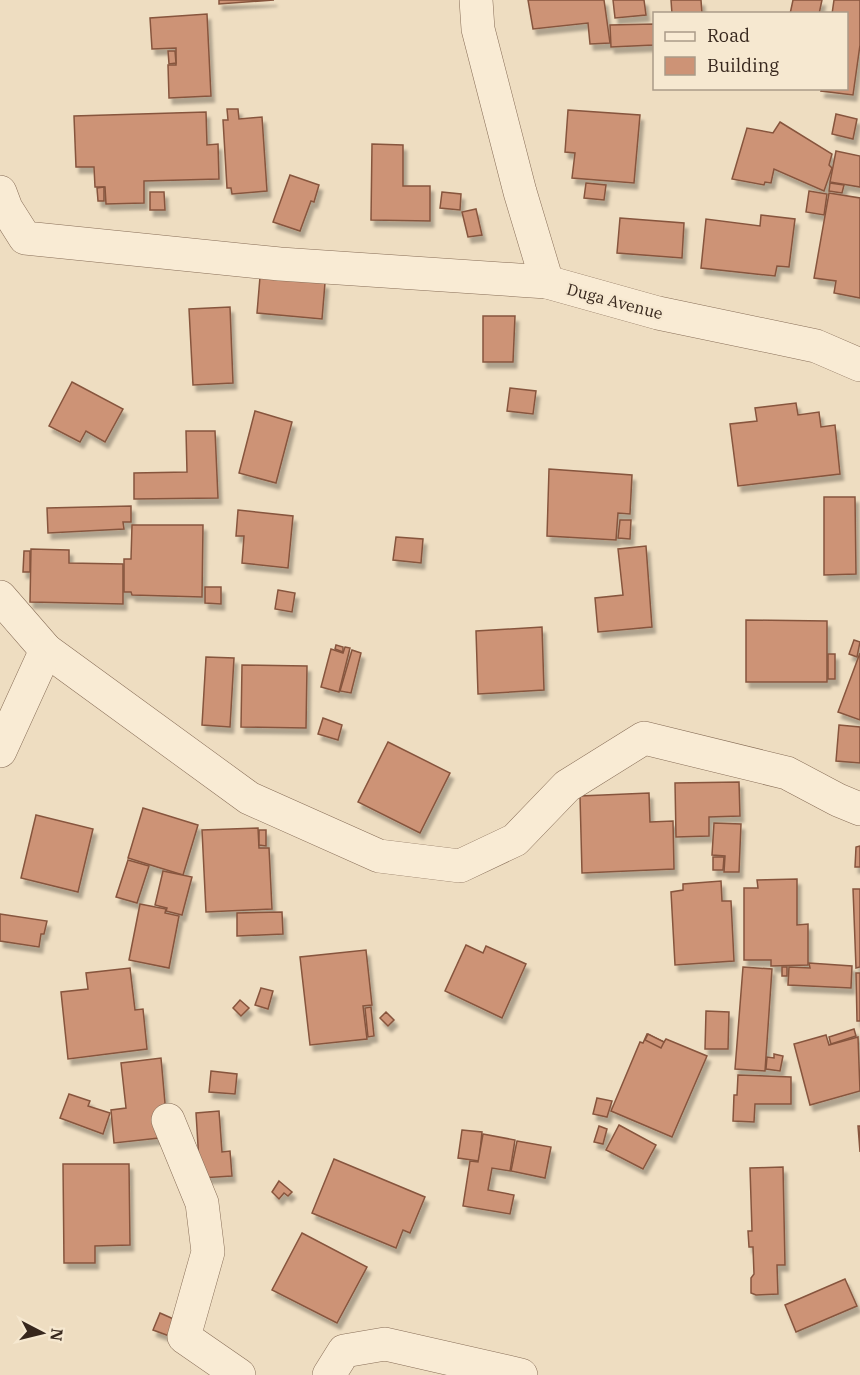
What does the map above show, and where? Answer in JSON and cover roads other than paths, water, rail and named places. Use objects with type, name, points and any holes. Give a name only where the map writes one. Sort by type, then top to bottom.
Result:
[{"type":"street","name":"Duga Avenue","points":[[460,0],[477,14],[520,192],[547,282],[658,313],[816,346],[860,365]]},
{"type":"street","points":[[0,192],[6,208],[25,238],[280,264],[547,282]]},
{"type":"street","points":[[0,597],[46,650],[249,798],[379,856],[460,866],[515,840],[567,786],[644,738],[787,772],[838,800],[860,809]]},
{"type":"street","points":[[0,751],[46,650]]},
{"type":"street","points":[[168,1120],[202,1203],[208,1252],[184,1337],[238,1375]]},
{"type":"street","points":[[329,1375],[344,1351],[385,1344],[521,1375]]}]
